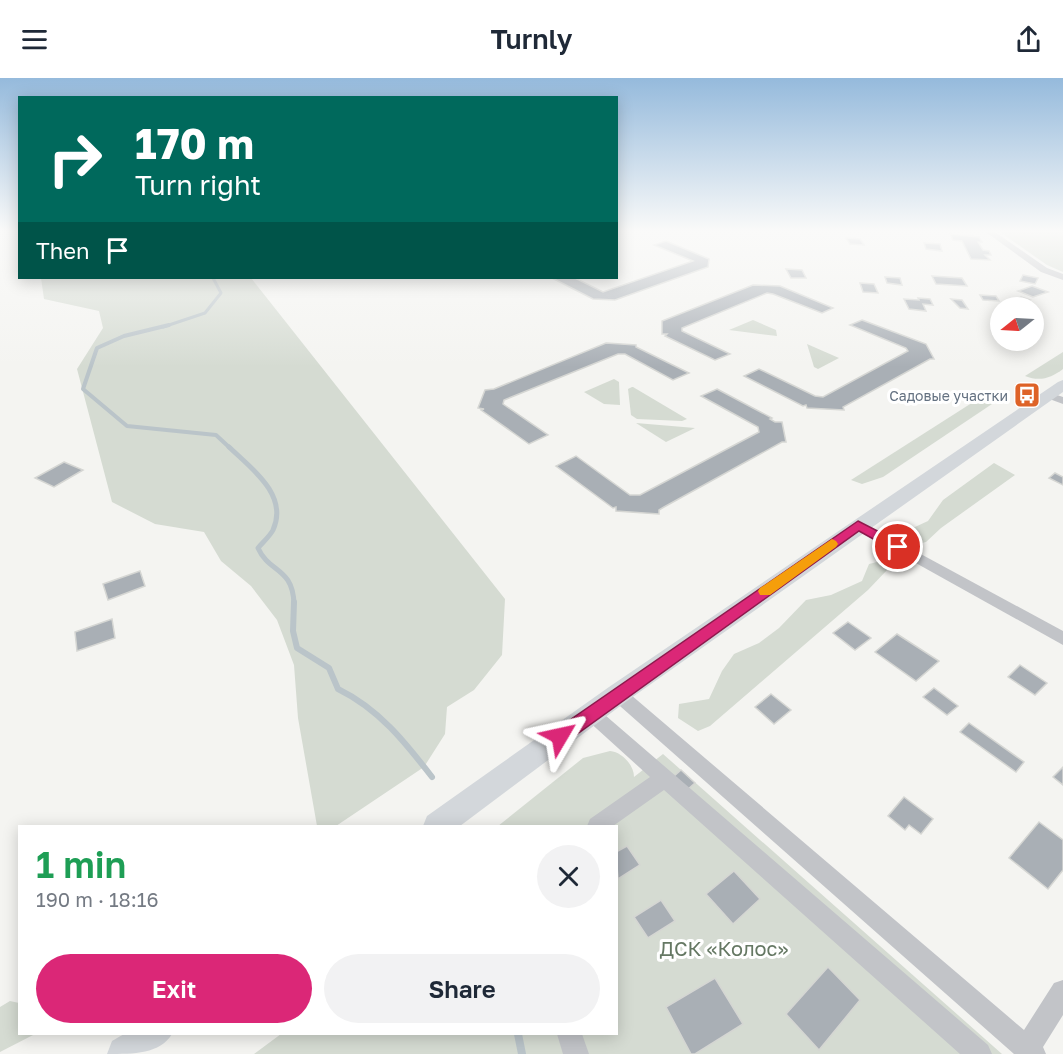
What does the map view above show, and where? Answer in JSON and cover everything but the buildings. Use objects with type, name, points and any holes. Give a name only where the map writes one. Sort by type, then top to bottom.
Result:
[{"type":"main road","points":[[438,825],[618,694],[858,525],[1058,393]]},
{"type":"main road","points":[[125,1054],[153,1035]]},
{"type":"street","points":[[858,525],[1063,639]]},
{"type":"street","points":[[618,694],[1030,1052],[1063,992]]},
{"type":"street","points":[[592,714],[979,1054]]},
{"type":"street","points":[[598,825],[664,779]]},
{"type":"street","points":[[570,1035],[576,1054]]},
{"type":"green space","points":[[41,279],[252,279],[505,599],[502,655],[474,690],[447,707],[445,734],[424,767],[337,825],[317,825],[298,718],[294,665],[277,620],[251,586],[221,561],[204,532],[155,524],[112,502],[77,369],[103,328],[99,311],[44,299]]},
{"type":"green space","points":[[753,320],[776,330],[777,336],[729,330]]},
{"type":"green space","points":[[807,344],[839,358],[818,369],[814,367]]},
{"type":"green space","points":[[1063,352],[1063,369],[1059,372],[1040,379],[1025,376]]},
{"type":"green space","points":[[614,379],[619,382],[620,405],[604,404],[584,392]]},
{"type":"green space","points":[[633,387],[687,419],[682,421],[637,419],[631,415],[628,389]]},
{"type":"green space","points":[[978,399],[992,404],[883,477],[862,484],[851,480]]},
{"type":"green space","points":[[636,423],[695,428],[666,442]]},
{"type":"green space","points":[[994,463],[1015,475],[941,528],[926,542],[918,544],[909,539],[904,532],[928,521],[943,500]]},
{"type":"green space","points":[[881,561],[888,569],[868,590],[710,726],[698,731],[678,718],[679,704],[709,699],[722,671],[734,654],[759,643],[779,628],[806,600],[831,595],[862,581],[869,564]]},
{"type":"green space","name":"ДСК «Колос»","points":[[614,752],[626,760],[632,768],[634,777],[663,754],[1002,1054],[254,1054],[280,1035],[618,1035],[618,825],[499,825],[583,758]]},
{"type":"green space","points":[[10,1001],[18,1003],[18,1035],[33,1035],[0,1052],[0,1007]]},
{"type":"waterway","points":[[169,325],[205,313],[221,293],[214,279]]},
{"type":"waterway","points":[[163,327],[169,325]]},
{"type":"waterway","points":[[169,325],[124,336],[97,348],[83,389],[127,426],[216,435],[230,448]]},
{"type":"waterway","points":[[229,447],[257,473],[272,494],[277,517],[272,532],[258,548],[268,562],[290,583],[294,603]]},
{"type":"waterway","points":[[294,603],[293,631],[297,648],[329,668],[338,689],[379,716],[432,777]]},
{"type":"waterway","points":[[518,1035],[522,1054]]},
{"type":"slow traffic","points":[[765,591],[832,544]]},
{"type":"place","name":"Садовые участки","points":[[1027,395]]},
{"type":"route","points":[[560,736],[858,525],[898,547]]}]
